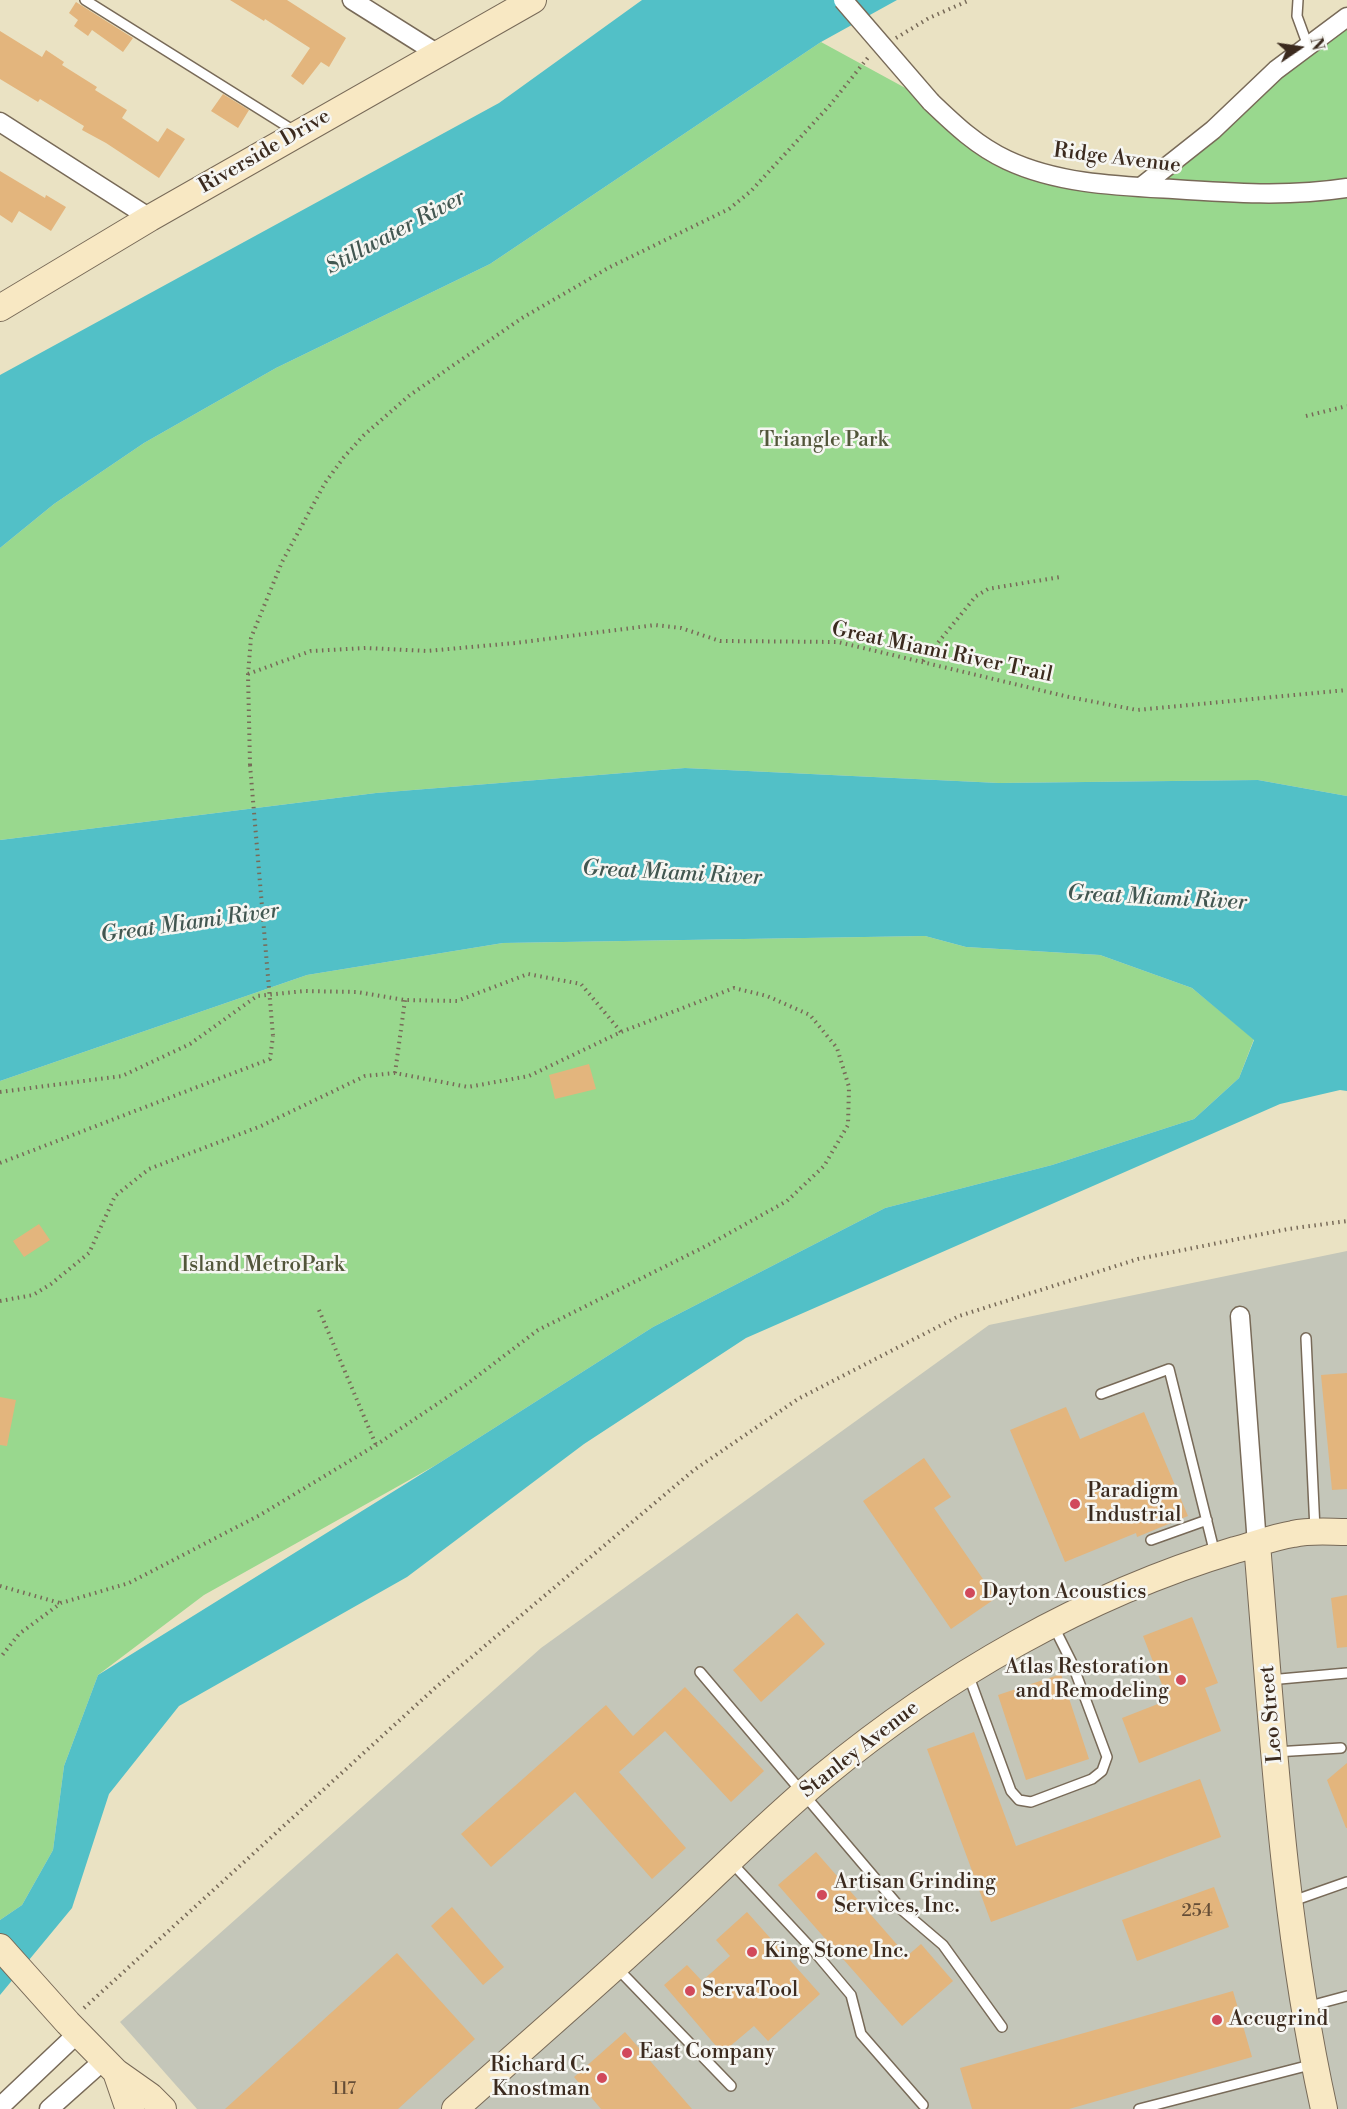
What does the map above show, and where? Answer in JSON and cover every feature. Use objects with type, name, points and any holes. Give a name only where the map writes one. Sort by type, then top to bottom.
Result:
[{"type":"street","points":[[352,0],[438,54]]},
{"type":"street","name":"Riverside Drive","points":[[0,308],[150,218],[533,0]]},
{"type":"street","name":"Ridge Avenue","points":[[843,0],[931,102],[960,130],[985,149],[1044,174],[1079,181],[1253,195],[1347,188]]},
{"type":"street","points":[[1141,187],[1213,130],[1261,84],[1347,17]]},
{"type":"street","points":[[0,122],[150,218]]},
{"type":"street","name":"Leo Street","points":[[1240,1316],[1257,1544],[1290,1902],[1304,2008],[1324,2109]]},
{"type":"street","name":"Stanley Avenue","points":[[454,2109],[615,1966],[803,1793],[886,1728],[968,1673],[1053,1625],[1144,1582],[1216,1556],[1294,1533],[1347,1532]]},
{"type":"street","points":[[0,1947],[110,2066],[150,2096],[163,2109]]},
{"type":"street","points":[[0,2107],[69,2023]]},
{"type":"street","points":[[49,2109],[110,2066]]},
{"type":"street","points":[[110,2066],[131,2109]]},
{"type":"lane","points":[[85,0],[298,133]]},
{"type":"lane","points":[[1298,0],[1297,16],[1308,46]]},
{"type":"lane","points":[[1306,1338],[1316,1533]]},
{"type":"lane","points":[[1101,1394],[1169,1369],[1216,1556]]},
{"type":"lane","points":[[1151,1540],[1207,1520]]},
{"type":"lane","points":[[968,1673],[1011,1791],[1018,1800],[1031,1802],[1092,1779],[1102,1771],[1107,1757],[1072,1663],[1053,1625]]},
{"type":"lane","points":[[700,1672],[902,1910],[944,1945],[1002,2027]]},
{"type":"lane","points":[[1269,1680],[1347,1673]]},
{"type":"lane","points":[[1275,1752],[1341,1748]]},
{"type":"lane","points":[[729,1860],[813,1950],[851,1995],[861,2034],[923,2105]]},
{"type":"lane","points":[[1290,1902],[1347,1882]]},
{"type":"lane","points":[[615,1966],[731,2086]]},
{"type":"lane","points":[[1304,2008],[1347,1996]]},
{"type":"lane","points":[[1139,2109],[1314,2064]]},
{"type":"path","points":[[890,42],[929,18],[970,0]]},
{"type":"path","points":[[0,1163],[270,1059],[273,1036],[250,765],[248,674],[251,638],[282,562],[325,483],[364,435],[385,416],[428,382],[522,318],[610,267],[729,209],[751,191],[822,113],[871,54]]},
{"type":"path","points":[[1306,416],[1347,406]]},
{"type":"path","points":[[923,662],[976,596],[988,589],[1060,577]]},
{"type":"path","name":"Great Miami River Trail","points":[[248,674],[311,651],[366,648],[427,651],[515,643],[655,625],[681,628],[720,641],[838,642],[1069,697],[1137,710],[1347,690]]},
{"type":"path","points":[[0,1092],[122,1076],[190,1044],[257,996],[304,991],[357,992],[405,1000],[457,1001],[528,974],[581,984],[621,1032]]},
{"type":"path","points":[[0,1301],[33,1295],[51,1284],[89,1253],[115,1196],[149,1169],[261,1126],[365,1076],[395,1073],[468,1087],[529,1076],[621,1032],[734,988],[766,996],[810,1015],[837,1048],[849,1087],[848,1125],[824,1166],[787,1201],[708,1245],[538,1330],[466,1384],[376,1445],[260,1515],[129,1583],[61,1603],[19,1634],[0,1658]]},
{"type":"path","points":[[395,1073],[405,1000]]},
{"type":"path","points":[[69,2023],[436,1687],[694,1470],[798,1399],[959,1316],[1138,1259],[1288,1229],[1347,1221]]},
{"type":"path","points":[[319,1310],[376,1445]]},
{"type":"path","points":[[0,1586],[61,1603]]},
{"type":"shaded area","points":[[1347,1251],[1347,2109],[197,2109],[120,2022],[541,1648],[989,1325]]},
{"type":"green space","name":"Triangle Park","points":[[1347,17],[1347,796],[1258,780],[999,783],[685,768],[376,793],[0,840],[0,548],[54,504],[144,443],[276,368],[490,264],[821,42],[931,102],[1010,161],[1141,187]]},
{"type":"green space","name":"Island MetroPark","points":[[925,936],[966,947],[1100,955],[1192,988],[1254,1039],[1239,1078],[1194,1119],[1052,1165],[885,1208],[653,1327],[436,1465],[204,1595],[98,1675],[64,1766],[53,1850],[22,1905],[0,1920],[0,1081],[307,975],[503,943]]},
{"type":"water","name":"Stillwater River","points":[[642,0],[897,0],[821,42],[490,264],[276,368],[144,443],[54,504],[0,548],[0,375],[499,103]]},
{"type":"water","name":"Great Miami River","points":[[685,768],[999,783],[1258,780],[1347,796],[1347,1091],[1340,1090],[1280,1104],[746,1338],[584,1444],[407,1577],[179,1706],[109,1794],[72,1908],[0,1995],[0,1920],[22,1905],[53,1850],[64,1766],[98,1675],[653,1327],[885,1208],[1052,1165],[1194,1119],[1239,1078],[1254,1040],[1192,988],[1100,955],[966,947],[925,936],[503,943],[307,975],[0,1081],[0,840],[376,793]]},
{"type":"building","points":[[230,0],[287,0],[346,38],[329,67],[321,62],[303,85],[291,76],[310,48]]},
{"type":"building","points":[[76,2],[133,38],[123,52],[92,30],[88,36],[74,26],[78,20],[69,13]]},
{"type":"building","points":[[0,31],[42,57],[46,50],[64,62],[62,65],[97,87],[95,90],[127,110],[122,118],[158,142],[167,128],[185,139],[159,178],[82,130],[84,126],[40,99],[38,102],[0,79]]},
{"type":"building","points":[[223,94],[249,110],[238,128],[211,111]]},
{"type":"building","points":[[0,171],[45,198],[46,195],[66,207],[51,231],[19,211],[12,223],[0,215]]},
{"type":"building","points":[[589,1064],[596,1089],[555,1099],[549,1075]]},
{"type":"building","points":[[39,1224],[50,1240],[24,1257],[13,1241]]},
{"type":"building","points":[[1347,1373],[1347,1489],[1332,1490],[1321,1375]]},
{"type":"building","points":[[0,1397],[16,1400],[7,1446],[0,1445]]},
{"type":"building","points":[[1066,1407],[1080,1439],[1144,1412],[1188,1516],[1137,1537],[1136,1533],[1065,1562],[1010,1430]]},
{"type":"building","points":[[924,1458],[951,1497],[934,1508],[996,1598],[951,1629],[863,1501]]},
{"type":"building","points":[[1347,1595],[1347,1647],[1337,1648],[1331,1598]]},
{"type":"building","points":[[797,1613],[825,1644],[761,1702],[733,1670]]},
{"type":"building","points":[[1192,1617],[1218,1683],[1205,1688],[1221,1731],[1139,1763],[1122,1718],[1168,1700],[1143,1636]]},
{"type":"building","points":[[1061,1674],[1089,1759],[1026,1780],[998,1695]]},
{"type":"building","points":[[685,1687],[764,1771],[731,1802],[665,1731],[619,1772],[686,1848],[652,1879],[575,1792],[491,1867],[461,1834],[606,1705],[633,1736]]},
{"type":"building","points":[[974,1732],[1016,1846],[1200,1779],[1221,1837],[991,1922],[927,1749]]},
{"type":"building","points":[[1347,1763],[1347,1828],[1346,1828],[1327,1780]]},
{"type":"building","points":[[816,1852],[907,1956],[921,1944],[953,1981],[902,2026],[778,1885]]},
{"type":"building","points":[[1214,1887],[1229,1927],[1137,1961],[1122,1920]]},
{"type":"building","points":[[452,1907],[504,1967],[483,1985],[431,1926]]},
{"type":"building","points":[[747,1912],[820,1994],[768,2041],[754,2026],[722,2053],[664,1985],[687,1965],[702,1981],[730,1956],[716,1940]]},
{"type":"building","points":[[397,1953],[475,2039],[398,2109],[225,2109]]},
{"type":"building","points":[[1233,1991],[1252,2057],[1069,2109],[972,2109],[960,2068]]},
{"type":"building","points":[[625,2032],[692,2109],[601,2109],[574,2077]]},
{"type":"place","name":"Paradigm Industrial","points":[[1075,1504]]},
{"type":"place","name":"Dayton Acoustics","points":[[970,1593]]},
{"type":"place","name":"Atlas Restoration and Remodeling","points":[[1181,1680]]},
{"type":"place","name":"Artisan Grinding Services, Inc.","points":[[822,1895]]},
{"type":"place","name":"King Stone Inc.","points":[[752,1952]]},
{"type":"place","name":"ServaTool","points":[[690,1991]]},
{"type":"place","name":"Accugrind","points":[[1217,2020]]},
{"type":"place","name":"East Company","points":[[627,2053]]},
{"type":"place","name":"Richard C. Knostman","points":[[602,2078]]}]
